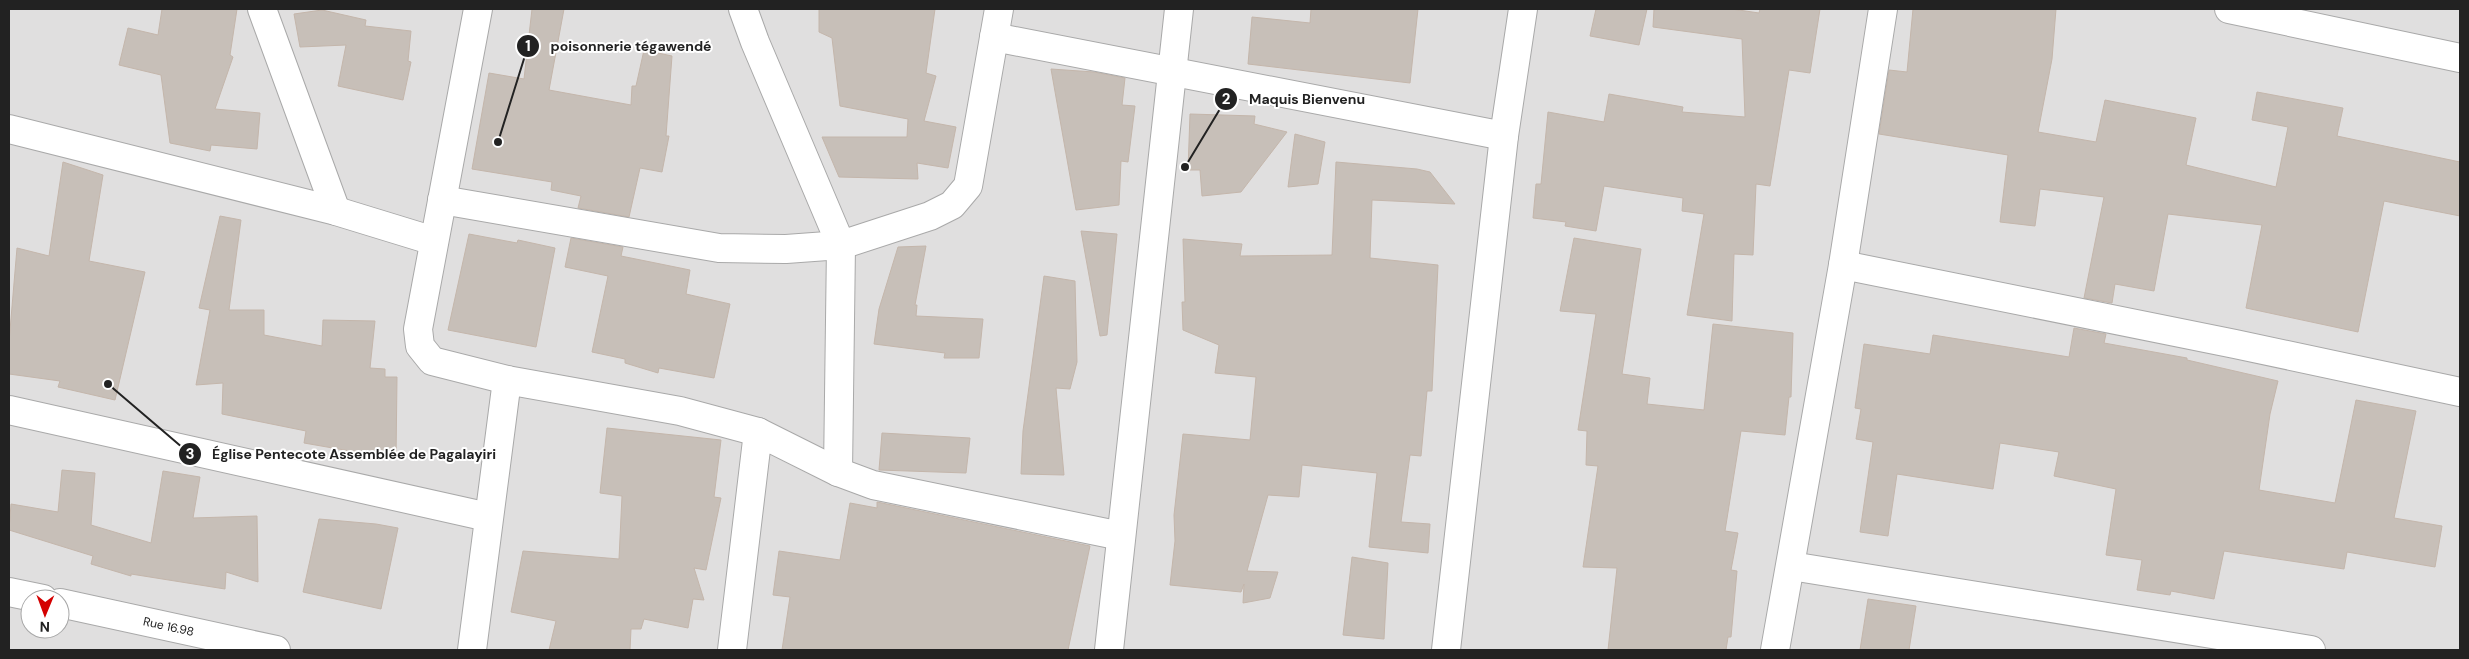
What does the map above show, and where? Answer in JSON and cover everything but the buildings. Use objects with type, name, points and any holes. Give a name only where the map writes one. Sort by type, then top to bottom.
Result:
[{"type":"street","points":[[262,9],[336,211]]},
{"type":"street","points":[[478,9],[418,329],[420,346],[432,361],[507,380],[680,411],[758,432],[838,472],[873,485],[1121,536]]},
{"type":"street","points":[[743,9],[840,246],[838,472]]},
{"type":"street","points":[[442,200],[719,248],[786,249],[840,246],[930,216],[952,205],[968,186],[999,9]]},
{"type":"street","points":[[1109,650],[1178,9]]},
{"type":"street","points":[[1446,650],[1504,136],[1523,9]]},
{"type":"street","points":[[1775,650],[1843,265],[1883,9]]},
{"type":"street","points":[[2229,9],[2266,13],[2460,58]]},
{"type":"street","points":[[994,37],[1504,136]]},
{"type":"street","points":[[9,129],[336,211],[434,241]]},
{"type":"street","points":[[1843,265],[2225,342],[2460,392]]},
{"type":"street","points":[[472,650],[507,380]]},
{"type":"street","points":[[9,410],[488,517]]},
{"type":"street","points":[[732,650],[758,432]]},
{"type":"street","points":[[1791,566],[2311,650]]},
{"type":"street","name":"Rue 16.98","points":[[70,605],[276,650]]},
{"type":"shaded area","points":[[9,9],[2460,9],[2460,650],[9,650]]},
{"type":"place","name":"poisonnerie tégawendé","points":[[498,142]]},
{"type":"place","name":"Maquis Bienvenu","points":[[1185,167]]},
{"type":"place","name":"Église Pentecote Assemblée de Pagalayiri","points":[[108,384]]}]
